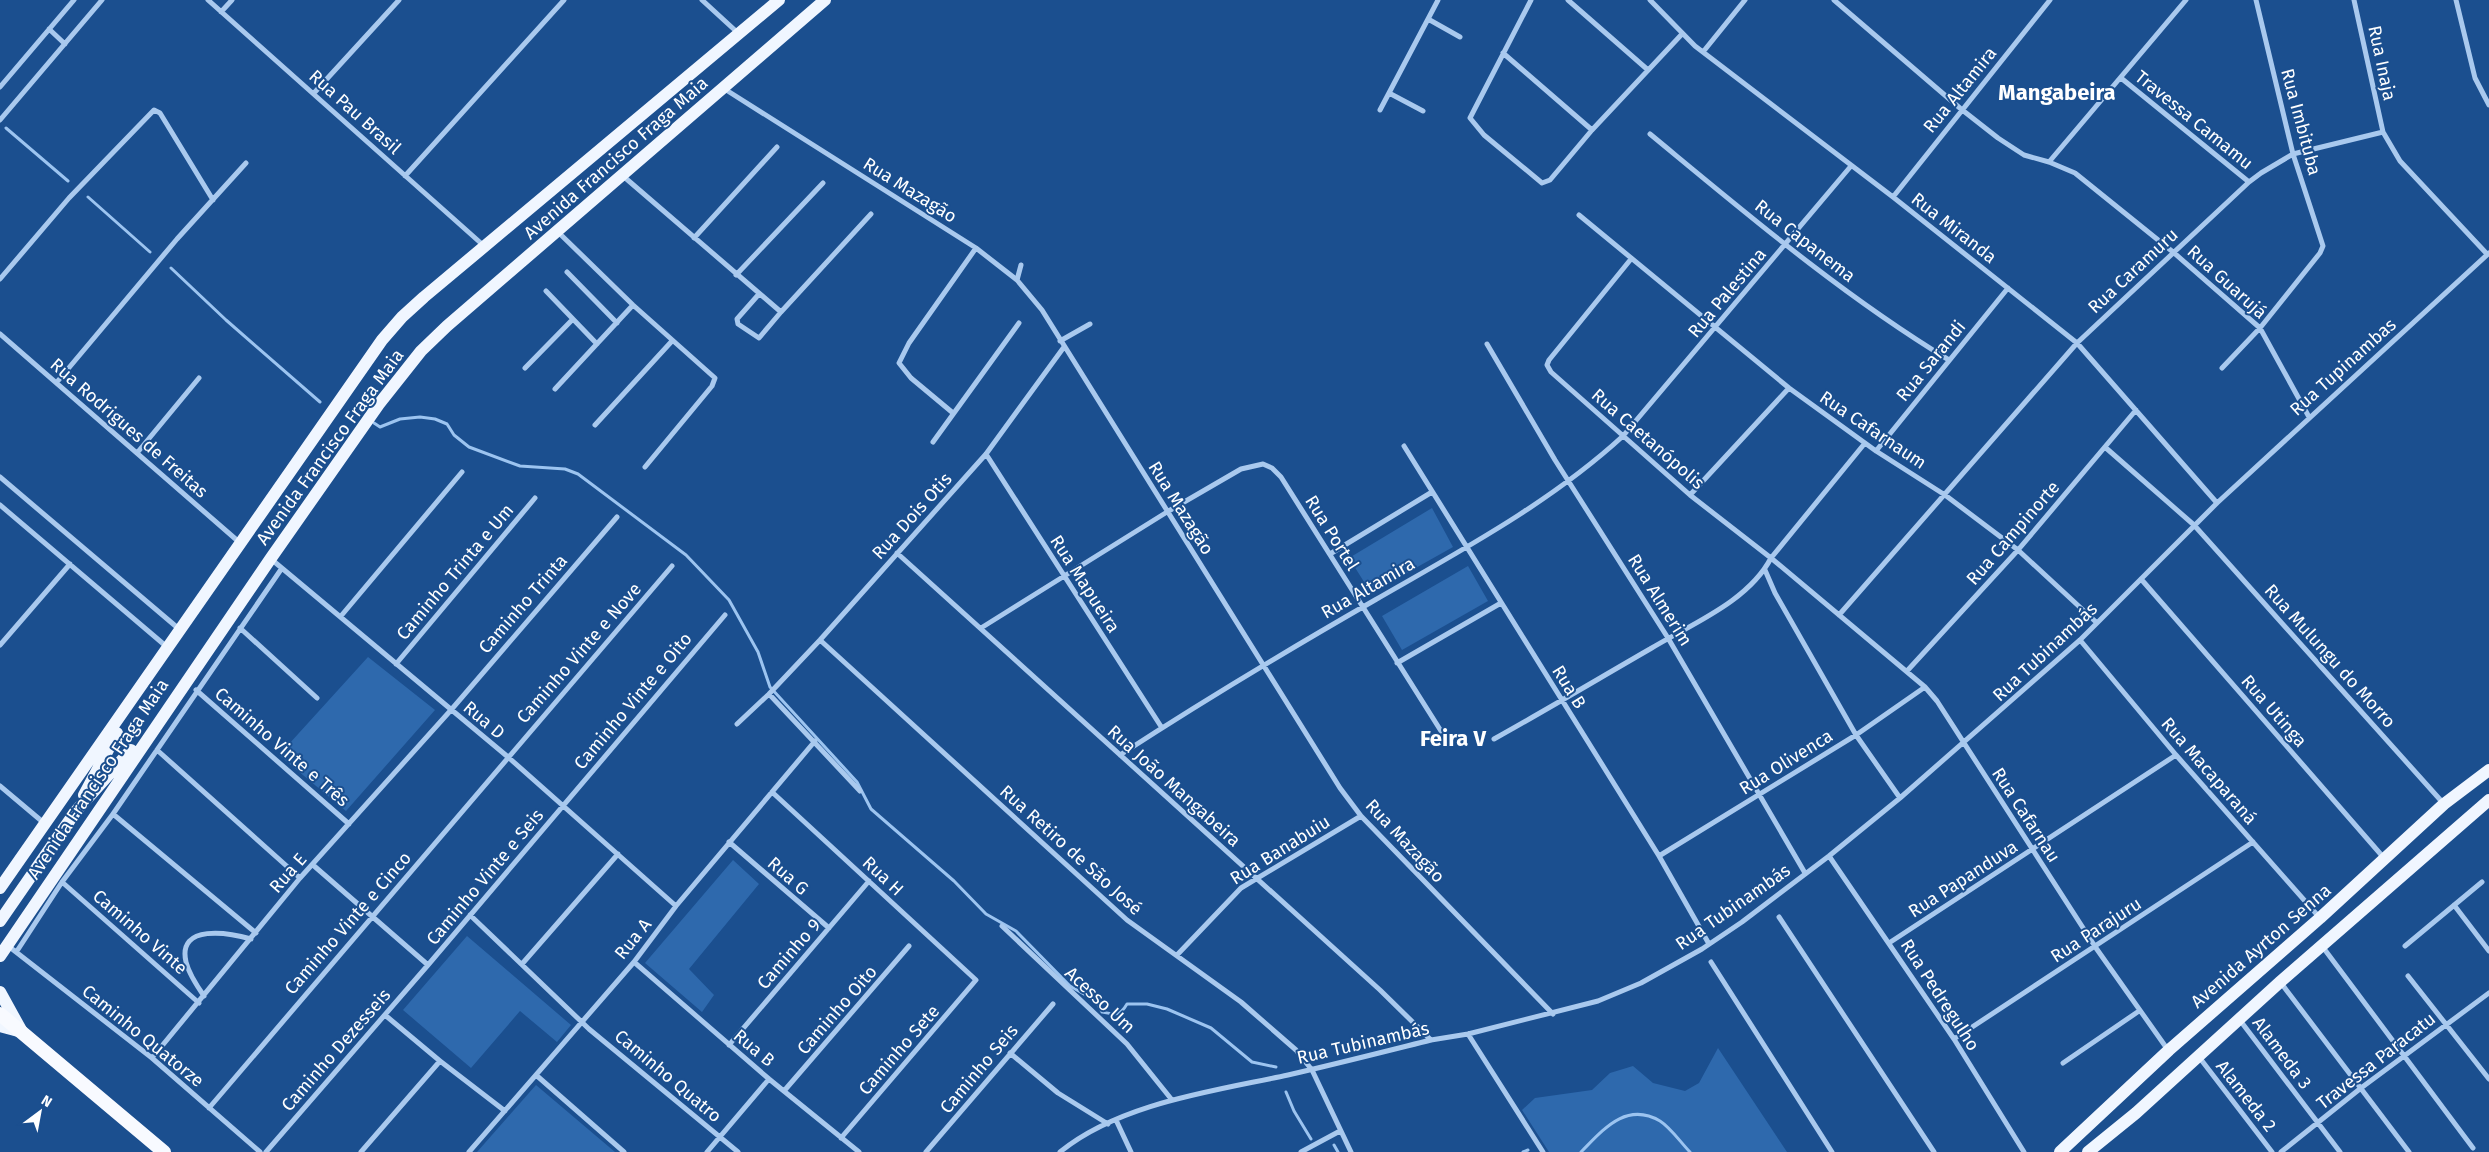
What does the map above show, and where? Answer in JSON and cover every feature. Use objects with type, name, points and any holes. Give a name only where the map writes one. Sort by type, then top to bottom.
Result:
[{"type":"highway","points":[[0,1014],[164,1152]]},
{"type":"main road","name":"Avenida Francisco Fraga Maia","points":[[0,888],[142,686],[178,629],[382,340],[402,317],[484,246],[779,0]]},
{"type":"main road","name":"Avenida Francisco Fraga Maia","points":[[6,949],[270,558],[379,404],[421,351],[447,326],[825,0]]},
{"type":"main road","points":[[0,921],[73,815],[142,686]]},
{"type":"main road","points":[[73,815],[165,713]]},
{"type":"main road","name":"Avenida Ayrton Senna","points":[[2060,1152],[2169,1050],[2386,860],[2444,804],[2489,770]]},
{"type":"main road","points":[[2090,1151],[2136,1113],[2280,982],[2489,800]]},
{"type":"main road","points":[[0,992],[22,1032]]},
{"type":"main road","points":[[0,1026],[22,1032]]},
{"type":"main road","points":[[2122,1095],[2136,1113]]},
{"type":"street","points":[[0,87],[74,0]]},
{"type":"street","points":[[0,120],[102,0]]},
{"type":"street","name":"Rua Pau Brasil","points":[[208,0],[484,246]]},
{"type":"street","points":[[221,12],[232,0]]},
{"type":"street","points":[[314,93],[399,0]]},
{"type":"street","points":[[405,176],[564,0]]},
{"type":"street","points":[[702,0],[738,33]]},
{"type":"street","points":[[1380,110],[1438,0]]},
{"type":"street","points":[[1532,0],[1470,118],[1484,135],[1542,183],[1550,180],[1592,130],[1682,34]]},
{"type":"street","points":[[1568,0],[1648,70]]},
{"type":"street","name":"Rua Miranda","points":[[1650,0],[1682,34],[1703,52],[1893,197],[2077,343],[2217,503]]},
{"type":"street","name":"Rua Guarujá","points":[[1834,0],[1961,110],[2024,155],[2049,162],[2075,173],[2174,252],[2260,328],[2309,417]]},
{"type":"street","name":"Rua Altamira","points":[[1893,197],[2050,0]]},
{"type":"street","points":[[2049,162],[2186,0]]},
{"type":"street","name":"Rua Imbituba","points":[[2256,0],[2292,154],[2321,240],[2322,250],[2260,328]]},
{"type":"street","name":"Rua Inaja","points":[[2354,0],[2383,132]]},
{"type":"street","points":[[2456,0],[2475,78],[2489,105]]},
{"type":"street","points":[[1703,52],[1742,1]]},
{"type":"street","points":[[1428,18],[1460,37]]},
{"type":"street","points":[[49,29],[65,44]]},
{"type":"street","points":[[1503,53],[1592,130]]},
{"type":"street","name":"Travessa Camamu","points":[[2122,78],[2249,182]]},
{"type":"street","name":"Rua Mazagão","points":[[723,88],[976,248],[1017,280],[1042,310],[1262,666],[1360,816],[1553,1014]]},
{"type":"street","points":[[1390,93],[1423,111]]},
{"type":"street","points":[[0,279],[69,198],[154,110],[160,113],[213,200]]},
{"type":"street","points":[[2383,132],[2400,161],[2488,254]]},
{"type":"street","name":"Rua Caramuru","points":[[1839,615],[2077,343],[2249,182],[2261,172],[2292,154],[2383,132]]},
{"type":"street","name":"Rua Capanema","points":[[1650,134],[1785,245],[1859,300],[1950,360]]},
{"type":"street","points":[[694,238],[777,147]]},
{"type":"street","points":[[57,382],[177,240],[246,163]]},
{"type":"street","name":"Rua Palestina","points":[[1623,436],[1851,166]]},
{"type":"street","points":[[623,176],[781,312]]},
{"type":"street","points":[[736,275],[823,182]]},
{"type":"street","points":[[758,294],[737,319],[738,324],[759,338],[871,214]]},
{"type":"street","name":"Rua Cafarnaum","points":[[1579,216],[1789,388],[1865,444],[1945,495],[2018,550],[2097,623]]},
{"type":"street","points":[[558,232],[633,305],[714,376],[714,381],[645,467]]},
{"type":"street","points":[[953,413],[911,378],[899,363],[909,343],[976,248]]},
{"type":"street","name":"Rua Tupinambas","points":[[2217,503],[2488,254]]},
{"type":"street","name":"Rua Caetanópolis","points":[[1632,260],[1549,360],[1548,365],[1551,372],[1690,494],[1839,615]]},
{"type":"street","points":[[1017,280],[1020,265]]},
{"type":"street","points":[[567,272],[617,322]]},
{"type":"street","name":"Rua Sarandi","points":[[1876,451],[2008,288]]},
{"type":"street","points":[[546,291],[597,344]]},
{"type":"street","points":[[555,389],[633,305]]},
{"type":"street","points":[[1042,310],[1050,306]]},
{"type":"street","points":[[525,368],[572,319]]},
{"type":"street","points":[[933,442],[1019,323]]},
{"type":"street","points":[[1060,341],[1090,324]]},
{"type":"street","points":[[2222,368],[2260,328]]},
{"type":"street","name":"Rua Rodrigues de Freitas","points":[[0,334],[240,543]]},
{"type":"street","points":[[595,426],[672,341]]},
{"type":"street","name":"Rua Almerim","points":[[1487,344],[1668,638],[1805,873]]},
{"type":"street","name":"Rua Dois Otis","points":[[770,692],[820,640],[986,454],[1064,347]]},
{"type":"street","points":[[137,453],[199,378]]},
{"type":"street","points":[[1690,494],[1789,388]]},
{"type":"street","name":"Rua Campinorte","points":[[1908,671],[2018,550],[2106,448],[2136,410]]},
{"type":"street","name":"Rua Altamira","points":[[1120,755],[1262,666],[1467,547],[1590,466],[1623,436]]},
{"type":"street","points":[[1494,739],[1562,701],[1738,595],[1765,570],[1771,558],[1865,444]]},
{"type":"street","name":"Rua B","points":[[1404,446],[1659,856],[1710,944]]},
{"type":"street","name":"Rua Mulungu do Morro","points":[[2106,448],[2194,525],[2444,804]]},
{"type":"street","name":"Rua Mapueira","points":[[986,454],[1162,728]]},
{"type":"street","name":"Rua Portel","points":[[1167,512],[1241,469],[1255,464],[1263,464],[1272,468],[1281,477],[1441,731]]},
{"type":"street","points":[[341,616],[462,472]]},
{"type":"street","points":[[0,477],[178,629]]},
{"type":"street","points":[[1330,554],[1432,492]]},
{"type":"street","name":"Caminho Trinta e Um","points":[[396,664],[536,498]]},
{"type":"street","name":"Rua Tubinambás","points":[[1060,1152],[1071,1143],[1116,1120],[1172,1100],[1312,1070],[1431,1040],[1468,1034],[1553,1014],[1598,1001],[1623,991],[1710,944],[1830,856],[1963,744],[2080,640],[2217,503]]},
{"type":"street","points":[[0,505],[167,647]]},
{"type":"street","points":[[981,628],[1167,512]]},
{"type":"street","name":"Caminho Trinta","points":[[451,710],[617,517]]},
{"type":"street","name":"Rua João Mangabeira","points":[[897,553],[1380,990],[1431,1040]]},
{"type":"street","name":"Rua D","points":[[270,558],[508,757],[676,906]]},
{"type":"street","points":[[0,645],[70,564]]},
{"type":"street","name":"Caminho Vinte e Nove","points":[[508,757],[672,566]]},
{"type":"street","points":[[6,949],[62,882],[113,814],[196,690],[282,568]]},
{"type":"street","points":[[1765,570],[1775,593],[1856,735],[1900,798]]},
{"type":"street","name":"Rua Utinga","points":[[2141,579],[2386,860]]},
{"type":"street","points":[[1397,663],[1501,603]]},
{"type":"street","name":"Caminho Vinte e Oito","points":[[563,806],[725,614]]},
{"type":"street","name":"Rua Cafarnau","points":[[1839,615],[1908,671],[1936,701],[2138,1011],[2169,1050]]},
{"type":"street","points":[[240,628],[317,698]]},
{"type":"street","name":"Rua Retiro de São José","points":[[820,640],[1127,920],[1241,1002],[1296,1050],[1312,1070],[1351,1152]]},
{"type":"street","name":"Rua Macaparaná","points":[[2080,640],[2176,755],[2320,918]]},
{"type":"street","name":"Rua Olivenca","points":[[1659,856],[1856,735],[1924,687]]},
{"type":"street","name":"Caminho Vinte e Três","points":[[196,690],[350,824]]},
{"type":"street","points":[[737,724],[770,692],[860,791]]},
{"type":"street","name":"Rua E","points":[[152,1058],[300,878],[451,710]]},
{"type":"street","name":"Rua A","points":[[469,1152],[581,1020],[634,962],[676,906],[815,741]]},
{"type":"street","points":[[157,750],[300,878]]},
{"type":"street","name":"Rua Papanduva","points":[[1889,943],[2176,755]]},
{"type":"street","name":"Caminho Vinte e Cinco","points":[[209,1108],[508,757]]},
{"type":"street","points":[[0,786],[45,824]]},
{"type":"street","name":"Rua H","points":[[772,792],[976,980]]},
{"type":"street","name":"Caminho Vinte e Seis","points":[[428,966],[563,806]]},
{"type":"street","points":[[113,814],[256,933]]},
{"type":"street","name":"Rua Banabuiu","points":[[1177,955],[1234,894],[1360,816]]},
{"type":"street","name":"Rua G","points":[[729,842],[829,928]]},
{"type":"street","name":"Rua Parajuru","points":[[1954,1039],[2096,948],[2253,842]]},
{"type":"street","points":[[522,964],[618,854]]},
{"type":"street","name":"Rua Pedregulho","points":[[1830,856],[1954,1039],[2024,1152]]},
{"type":"street","points":[[313,865],[428,966]]},
{"type":"street","name":"Caminho 9","points":[[729,1045],[869,881]]},
{"type":"street","name":"Caminho Vinte","points":[[62,882],[199,1003]]},
{"type":"street","points":[[2405,946],[2482,882]]},
{"type":"street","points":[[2454,905],[2489,951]]},
{"type":"street","name":"Caminho Quatro","points":[[470,915],[589,1029],[738,1152]]},
{"type":"street","points":[[1779,917],[1934,1152]]},
{"type":"street","name":"Acesso Um","points":[[1002,926],[1127,1044],[1172,1100]]},
{"type":"street","points":[[204,996],[186,963],[184,953],[188,944],[194,938],[205,933],[219,933],[251,939]]},
{"type":"street","points":[[2322,945],[2406,1055],[2473,1148]]},
{"type":"street","name":"Caminho Oito","points":[[784,1091],[909,946]]},
{"type":"street","name":"Caminho Quatorze","points":[[6,949],[152,1058],[260,1152]]},
{"type":"street","name":"Rua B","points":[[634,962],[769,1079],[859,1152]]},
{"type":"street","points":[[1711,962],[1832,1152]]},
{"type":"street","name":"Caminho Dezesseis","points":[[266,1152],[428,966]]},
{"type":"street","points":[[2408,976],[2489,1079]]},
{"type":"street","name":"Caminho Sete","points":[[841,1138],[976,980]]},
{"type":"street","points":[[2280,982],[2409,1152]]},
{"type":"street","name":"Travessa Paracatu","points":[[2281,1152],[2361,1088],[2489,993]]},
{"type":"street","name":"Caminho Seis","points":[[926,1152],[1053,1004]]},
{"type":"street","points":[[2063,1063],[2138,1011]]},
{"type":"street","points":[[385,1015],[440,1061],[505,1111]]},
{"type":"street","name":"Alameda 3","points":[[2239,1019],[2340,1152]]},
{"type":"street","points":[[1468,1034],[1541,1151]]},
{"type":"street","points":[[1010,1053],[1058,1093],[1108,1124]]},
{"type":"street","name":"Alameda 2","points":[[2198,1057],[2272,1152]]},
{"type":"street","points":[[361,1152],[440,1061]]},
{"type":"street","points":[[536,1075],[624,1152]]},
{"type":"street","points":[[706,1152],[769,1079]]},
{"type":"street","points":[[1116,1120],[1131,1152]]},
{"type":"street","points":[[1301,1152],[1340,1131]]},
{"type":"shaded area","points":[[1432,508],[1453,547],[1371,593],[1349,558]]},
{"type":"shaded area","points":[[1468,566],[1488,601],[1402,650],[1382,616]]},
{"type":"shaded area","points":[[368,657],[435,710],[346,811],[279,755]]},
{"type":"shaded area","points":[[733,860],[759,884],[689,969],[714,995],[702,1012],[645,963]]},
{"type":"shaded area","points":[[467,936],[571,1025],[557,1042],[520,1011],[471,1068],[403,1010]]},
{"type":"shaded area","points":[[1718,1048],[1787,1152],[1549,1152],[1522,1110],[1535,1098],[1592,1090],[1610,1073],[1633,1066],[1653,1083],[1685,1091],[1699,1083]]},
{"type":"shaded area","points":[[536,1085],[615,1152],[477,1152]]},
{"type":"waterway","points":[[6,128],[68,181]]},
{"type":"waterway","points":[[88,197],[150,252]]},
{"type":"waterway","points":[[171,268],[226,320],[320,402]]},
{"type":"waterway","points":[[374,423],[380,427],[400,419],[420,417],[435,419],[447,424],[454,435],[469,447],[520,466],[565,469],[578,474],[686,555],[729,600],[758,652],[770,687],[857,782],[871,809],[954,881],[986,914],[1016,931],[1070,986],[1096,1001],[1102,1012],[1117,1014],[1127,1004],[1147,1004],[1167,1009],[1211,1028],[1252,1062],[1276,1067]]},
{"type":"waterway","points":[[1286,1092],[1294,1111],[1311,1139]]},
{"type":"waterway","points":[[1581,1152],[1607,1127],[1626,1116],[1636,1114],[1660,1121],[1690,1152]]},
{"type":"waterway","points":[[1334,1145],[1338,1152]]},
{"type":"waterway","points":[[1523,1152],[1528,1150]]},
{"type":"district","name":"Mangabeira","points":[[2057,92]]},
{"type":"district","name":"Feira V","points":[[1453,738]]}]
